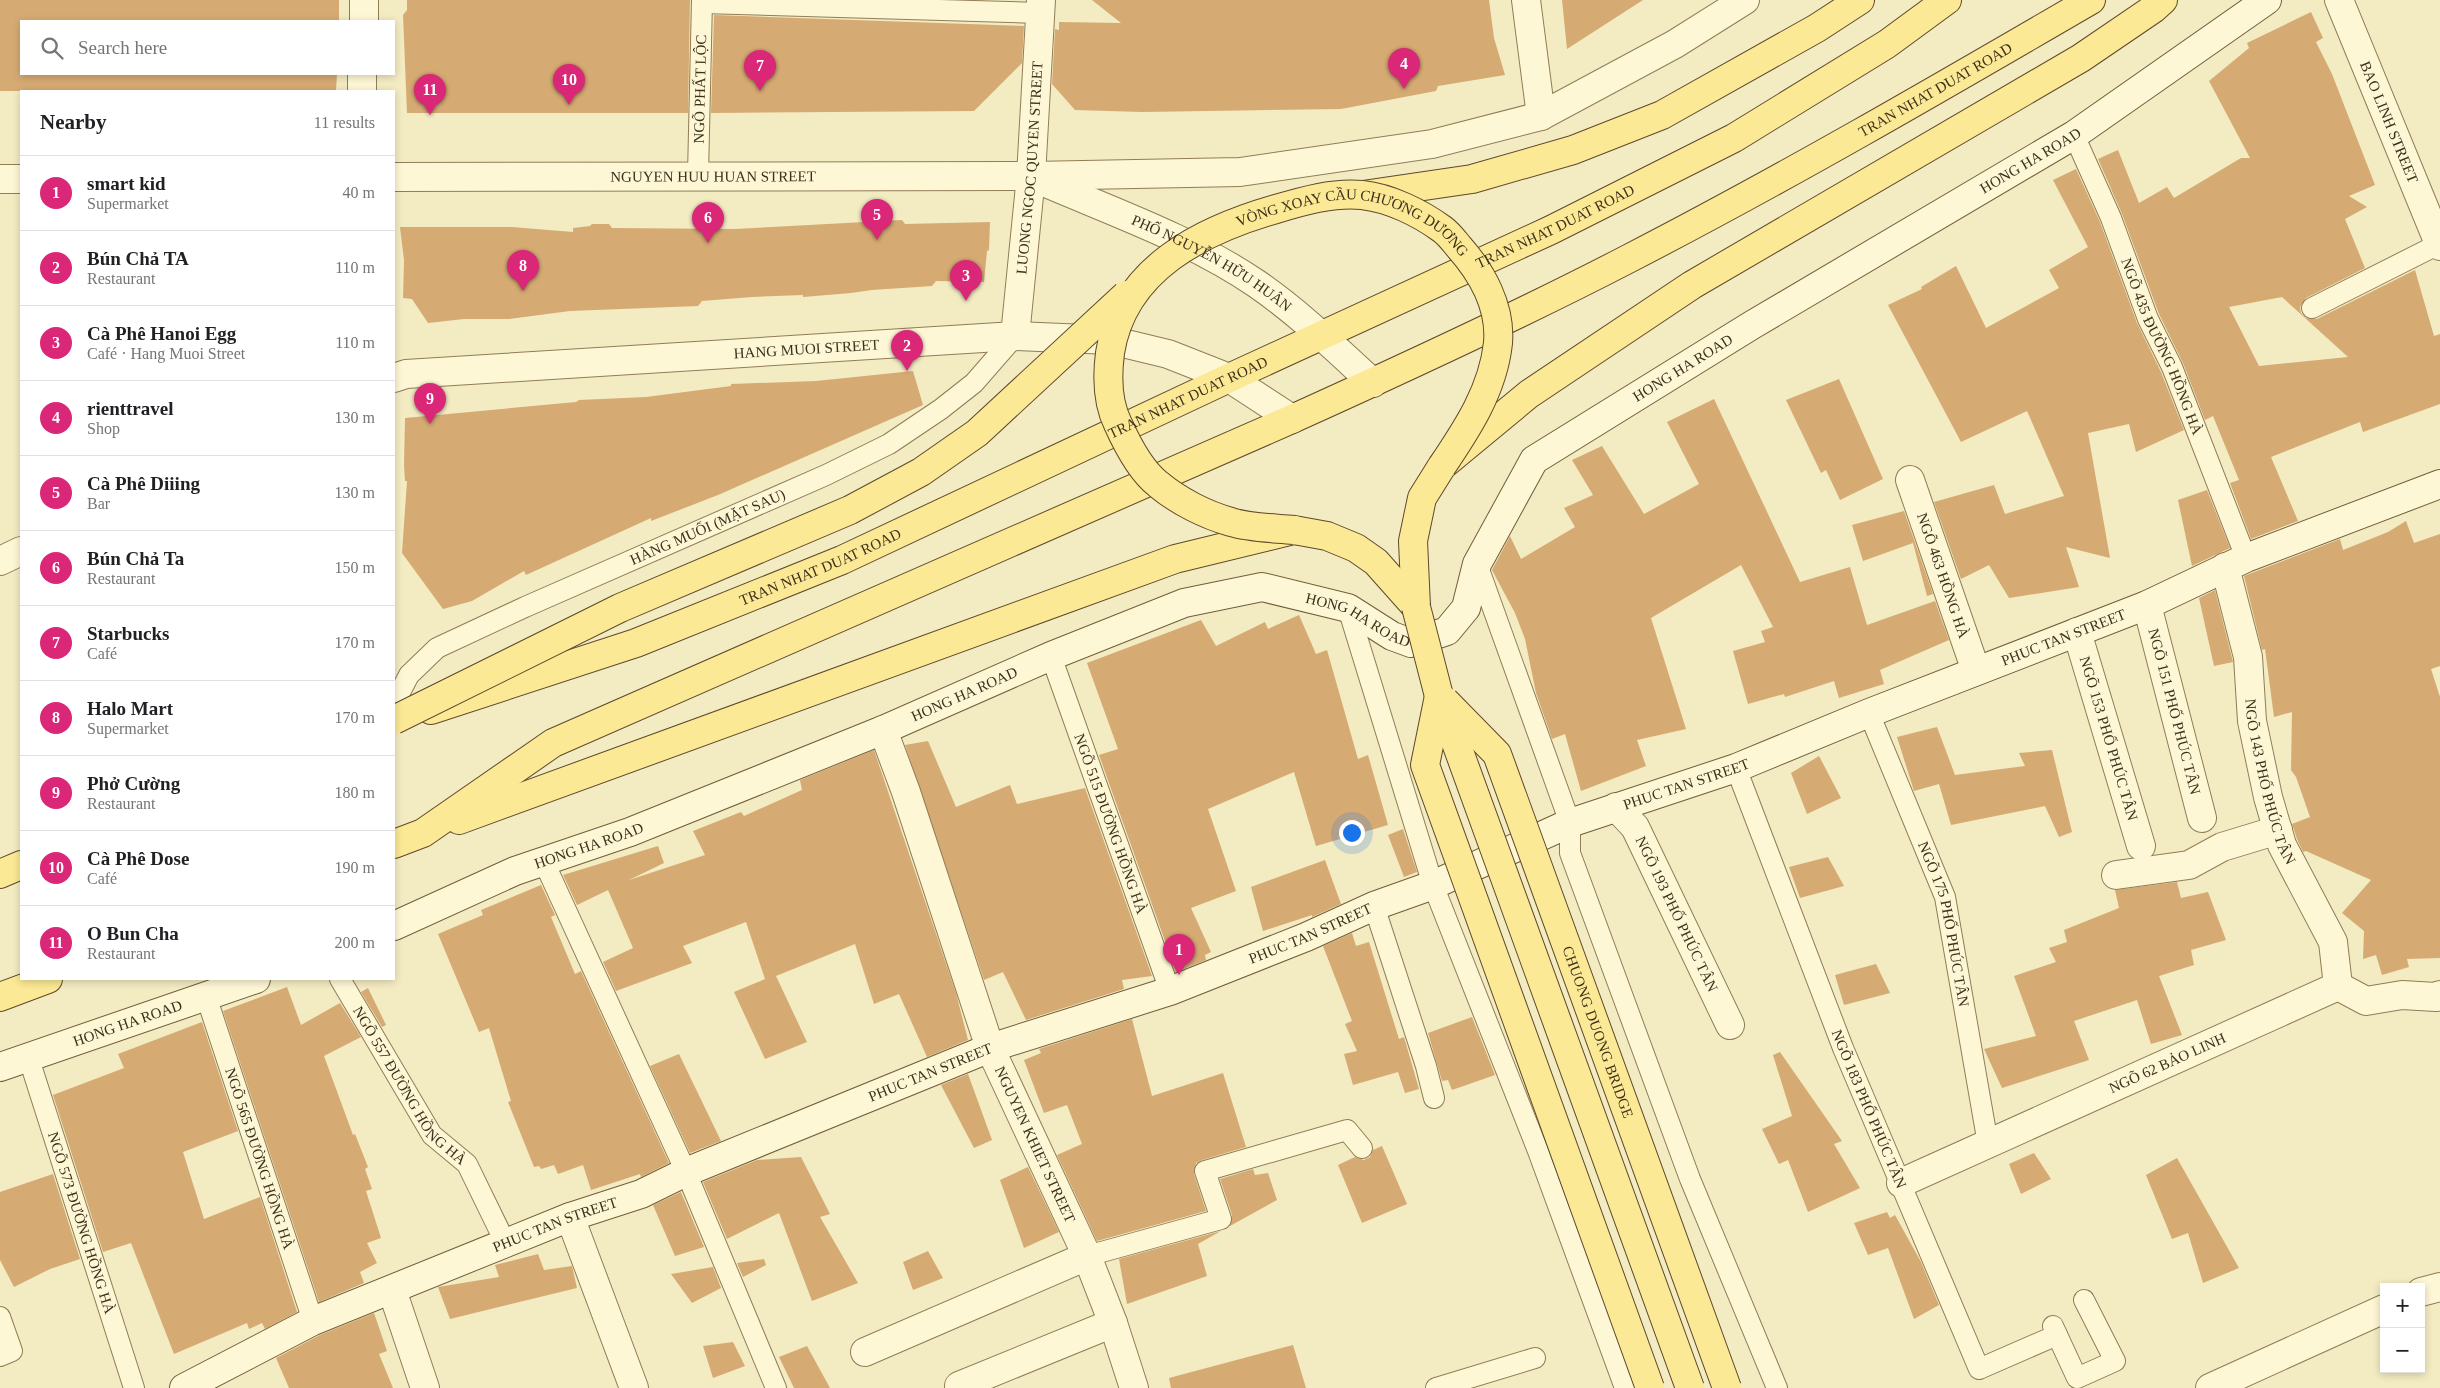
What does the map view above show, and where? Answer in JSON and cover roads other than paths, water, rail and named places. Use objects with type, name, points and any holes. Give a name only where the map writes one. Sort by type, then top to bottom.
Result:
[{"type":"main road","points":[[1363,195],[1472,179],[1582,147],[1662,115],[1818,28],[1860,0]]},
{"type":"main road","name":"TRAN NHAT DUAT ROAD","points":[[395,721],[636,643],[842,560],[1229,378],[1551,230],[1734,138],[1887,44],[1947,0]]},
{"type":"main road","name":"TRAN NHAT DUAT ROAD","points":[[423,832],[553,743],[1372,383],[1627,259],[1826,153],[2091,0]]},
{"type":"main road","points":[[1442,466],[1529,394],[1692,285],[2082,58],[2158,4]]},
{"type":"main road","name":"VÒNG XOAY CẦU CHƯƠNG DƯƠNG","points":[[1363,195],[1406,208],[1444,230],[1477,268],[1494,304],[1498,342],[1491,373],[1474,419],[1422,498],[1412,541],[1416,607],[1376,562],[1356,548],[1327,536],[1232,523],[1197,509],[1156,483],[1129,448],[1111,410],[1108,370],[1112,337],[1126,304],[1149,274],[1170,256],[1219,228],[1297,202],[1329,196],[1363,195]]},
{"type":"main road","points":[[395,720],[620,608],[850,510],[921,472],[977,433],[1149,274]]},
{"type":"main road","points":[[395,844],[1175,559],[1294,530]]},
{"type":"main road","points":[[1416,607],[1439,696],[1690,1388]]},
{"type":"main road","points":[[1439,696],[1425,765],[1650,1388]]},
{"type":"main road","name":"CHUONG DUONG BRIDGE","points":[[1439,696],[1497,754],[1727,1388]]},
{"type":"main road","points":[[0,874],[20,865]]},
{"type":"main road","points":[[0,997],[45,980]]},
{"type":"street","points":[[364,0],[364,20]]},
{"type":"street","points":[[1526,0],[1541,116]]},
{"type":"street","points":[[1031,176],[1240,172],[1432,144],[1541,116],[1675,44],[1745,0]]},
{"type":"street","name":"HONG HA ROAD","points":[[395,926],[515,871],[630,832],[883,730],[1051,656],[1184,603],[1262,587],[1348,608],[1392,636],[1411,643],[1447,631],[1466,608],[1477,564],[1534,460],[1752,325],[2074,135],[2267,0]]},
{"type":"street","name":"BAO LINH STREET","points":[[2339,0],[2440,245]]},
{"type":"street","name":"LUONG NGOC QUYEN STREET","points":[[1015,336],[1031,176],[1040,6]]},
{"type":"street","points":[[362,75],[362,90]]},
{"type":"street","name":"NGUYEN HUU HUAN STREET","points":[[395,177],[698,175],[1031,176]]},
{"type":"street","name":"PHỐ NGUYỄN HỮU HUÂN","points":[[1031,176],[1186,243],[1258,285],[1322,336],[1372,383]]},
{"type":"street","points":[[0,179],[20,179]]},
{"type":"street","name":"HANG MUOI STREET","points":[[395,378],[406,374],[1015,336],[1110,340],[1168,354],[1229,378],[1292,419]]},
{"type":"street","name":"NGÕ 463 HỒNG HÀ","points":[[1910,480],[1976,671]]},
{"type":"street","name":"PHUC TAN STREET","points":[[184,1388],[312,1321],[570,1217],[641,1194],[686,1172],[990,1048],[1170,991],[1306,937],[1374,906],[1433,885],[1570,823],[1736,768],[1869,713],[2147,605],[2235,562],[2440,484]]},
{"type":"street","points":[[0,561],[20,551]]},
{"type":"street","name":"NGÕ 143 PHỐ PHÚC TÂN","points":[[2235,562],[2248,657],[2252,721],[2268,798],[2282,845],[2333,942],[2338,986]]},
{"type":"street","name":"NGÕ 151 PHỐ PHÚC TÂN","points":[[2147,605],[2202,818]]},
{"type":"street","name":"NGÕ 153 PHỐ PHÚC TÂN","points":[[2078,632],[2141,846]]},
{"type":"street","name":"NGUYEN KHIET STREET","points":[[883,730],[906,792],[990,1048],[1087,1256],[1113,1323],[1134,1388]]},
{"type":"street","name":"NGÕ 193 PHỐ PHÚC TÂN","points":[[1616,807],[1634,827],[1730,1024]]},
{"type":"street","points":[[2116,875],[2189,865],[2222,847],[2278,830]]},
{"type":"street","name":"HONG HA ROAD","points":[[0,1067],[29,1059],[253,980]]},
{"type":"street","points":[[2338,986],[2366,1001],[2402,995],[2440,995]]},
{"type":"street","name":"NGÕ 62 BẢO LINH","points":[[1900,1183],[2338,986]]},
{"type":"street","points":[[570,1217],[634,1388]]},
{"type":"street","points":[[865,1352],[1087,1256]]},
{"type":"street","points":[[2425,1291],[2440,1287]]},
{"type":"street","points":[[392,1290],[424,1388]]},
{"type":"street","points":[[2210,1388],[2380,1311]]},
{"type":"street","points":[[959,1388],[959,1386],[1113,1323]]},
{"type":"lane","name":"NGÕ PHẤT LỘC","points":[[698,175],[702,1],[1040,6]]},
{"type":"lane","name":"NGÕ 435 ĐƯỜNG HỒNG HÀ","points":[[2074,135],[2111,218],[2148,319],[2172,367],[2235,562]]},
{"type":"lane","points":[[2312,308],[2440,245]]},
{"type":"lane","name":"HÀNG MUỐI (MẶT SAU)","points":[[395,702],[409,675],[437,648],[525,607],[826,475],[889,444],[941,409],[974,383],[1015,336]]},
{"type":"lane","points":[[1477,564],[1570,823],[1570,853],[1690,1179],[1777,1388]]},
{"type":"lane","points":[[1348,608],[1433,885],[1538,1151],[1625,1388]]},
{"type":"lane","name":"NGÕ 515 ĐƯỜNG HỒNG HÀ","points":[[1051,656],[1170,991]]},
{"type":"lane","name":"NGÕ 175 PHỐ PHÚC TÂN","points":[[1869,713],[1945,897],[1988,1144]]},
{"type":"lane","name":"NGÕ 183 PHỐ PHÚC TÂN","points":[[1736,768],[1844,1048],[1979,1369],[2055,1330],[2077,1378],[2115,1361],[2084,1300]]},
{"type":"lane","points":[[544,862],[686,1172],[776,1388]]},
{"type":"lane","points":[[1374,906],[1426,1066],[1434,1098]]},
{"type":"lane","name":"NGÕ 557 ĐƯỜNG HỒNG HÀ","points":[[341,980],[432,1135],[467,1164],[506,1244]]},
{"type":"lane","name":"NGÕ 565 ĐƯỜNG HỒNG HÀ","points":[[206,996],[312,1321]]},
{"type":"lane","name":"NGÕ 573 ĐƯỜNG HỒNG HÀ","points":[[29,1059],[134,1388]]},
{"type":"lane","points":[[1087,1256],[1221,1219],[1206,1171],[1347,1130],[1362,1148]]},
{"type":"lane","points":[[0,1317],[12,1351],[0,1356]]},
{"type":"lane","points":[[1436,1388],[1535,1358]]},
{"type":"place","name":"rienttravel","points":[[1404,89]]},
{"type":"place","name":"Starbucks","points":[[760,91]]},
{"type":"place","name":"Cà Phê Dose","points":[[569,105]]},
{"type":"place","name":"O Bun Cha","points":[[430,115]]},
{"type":"place","name":"Cà Phê Diiing","points":[[877,240]]},
{"type":"place","name":"Bún Chả Ta","points":[[708,243]]},
{"type":"place","name":"Halo Mart","points":[[523,291]]},
{"type":"place","name":"Cà Phê Hanoi Egg","points":[[966,301]]},
{"type":"place","name":"Bún Chả TA","points":[[907,371]]},
{"type":"place","name":"Phở Cường","points":[[430,424]]},
{"type":"place","name":"smart kid","points":[[1179,975]]}]
